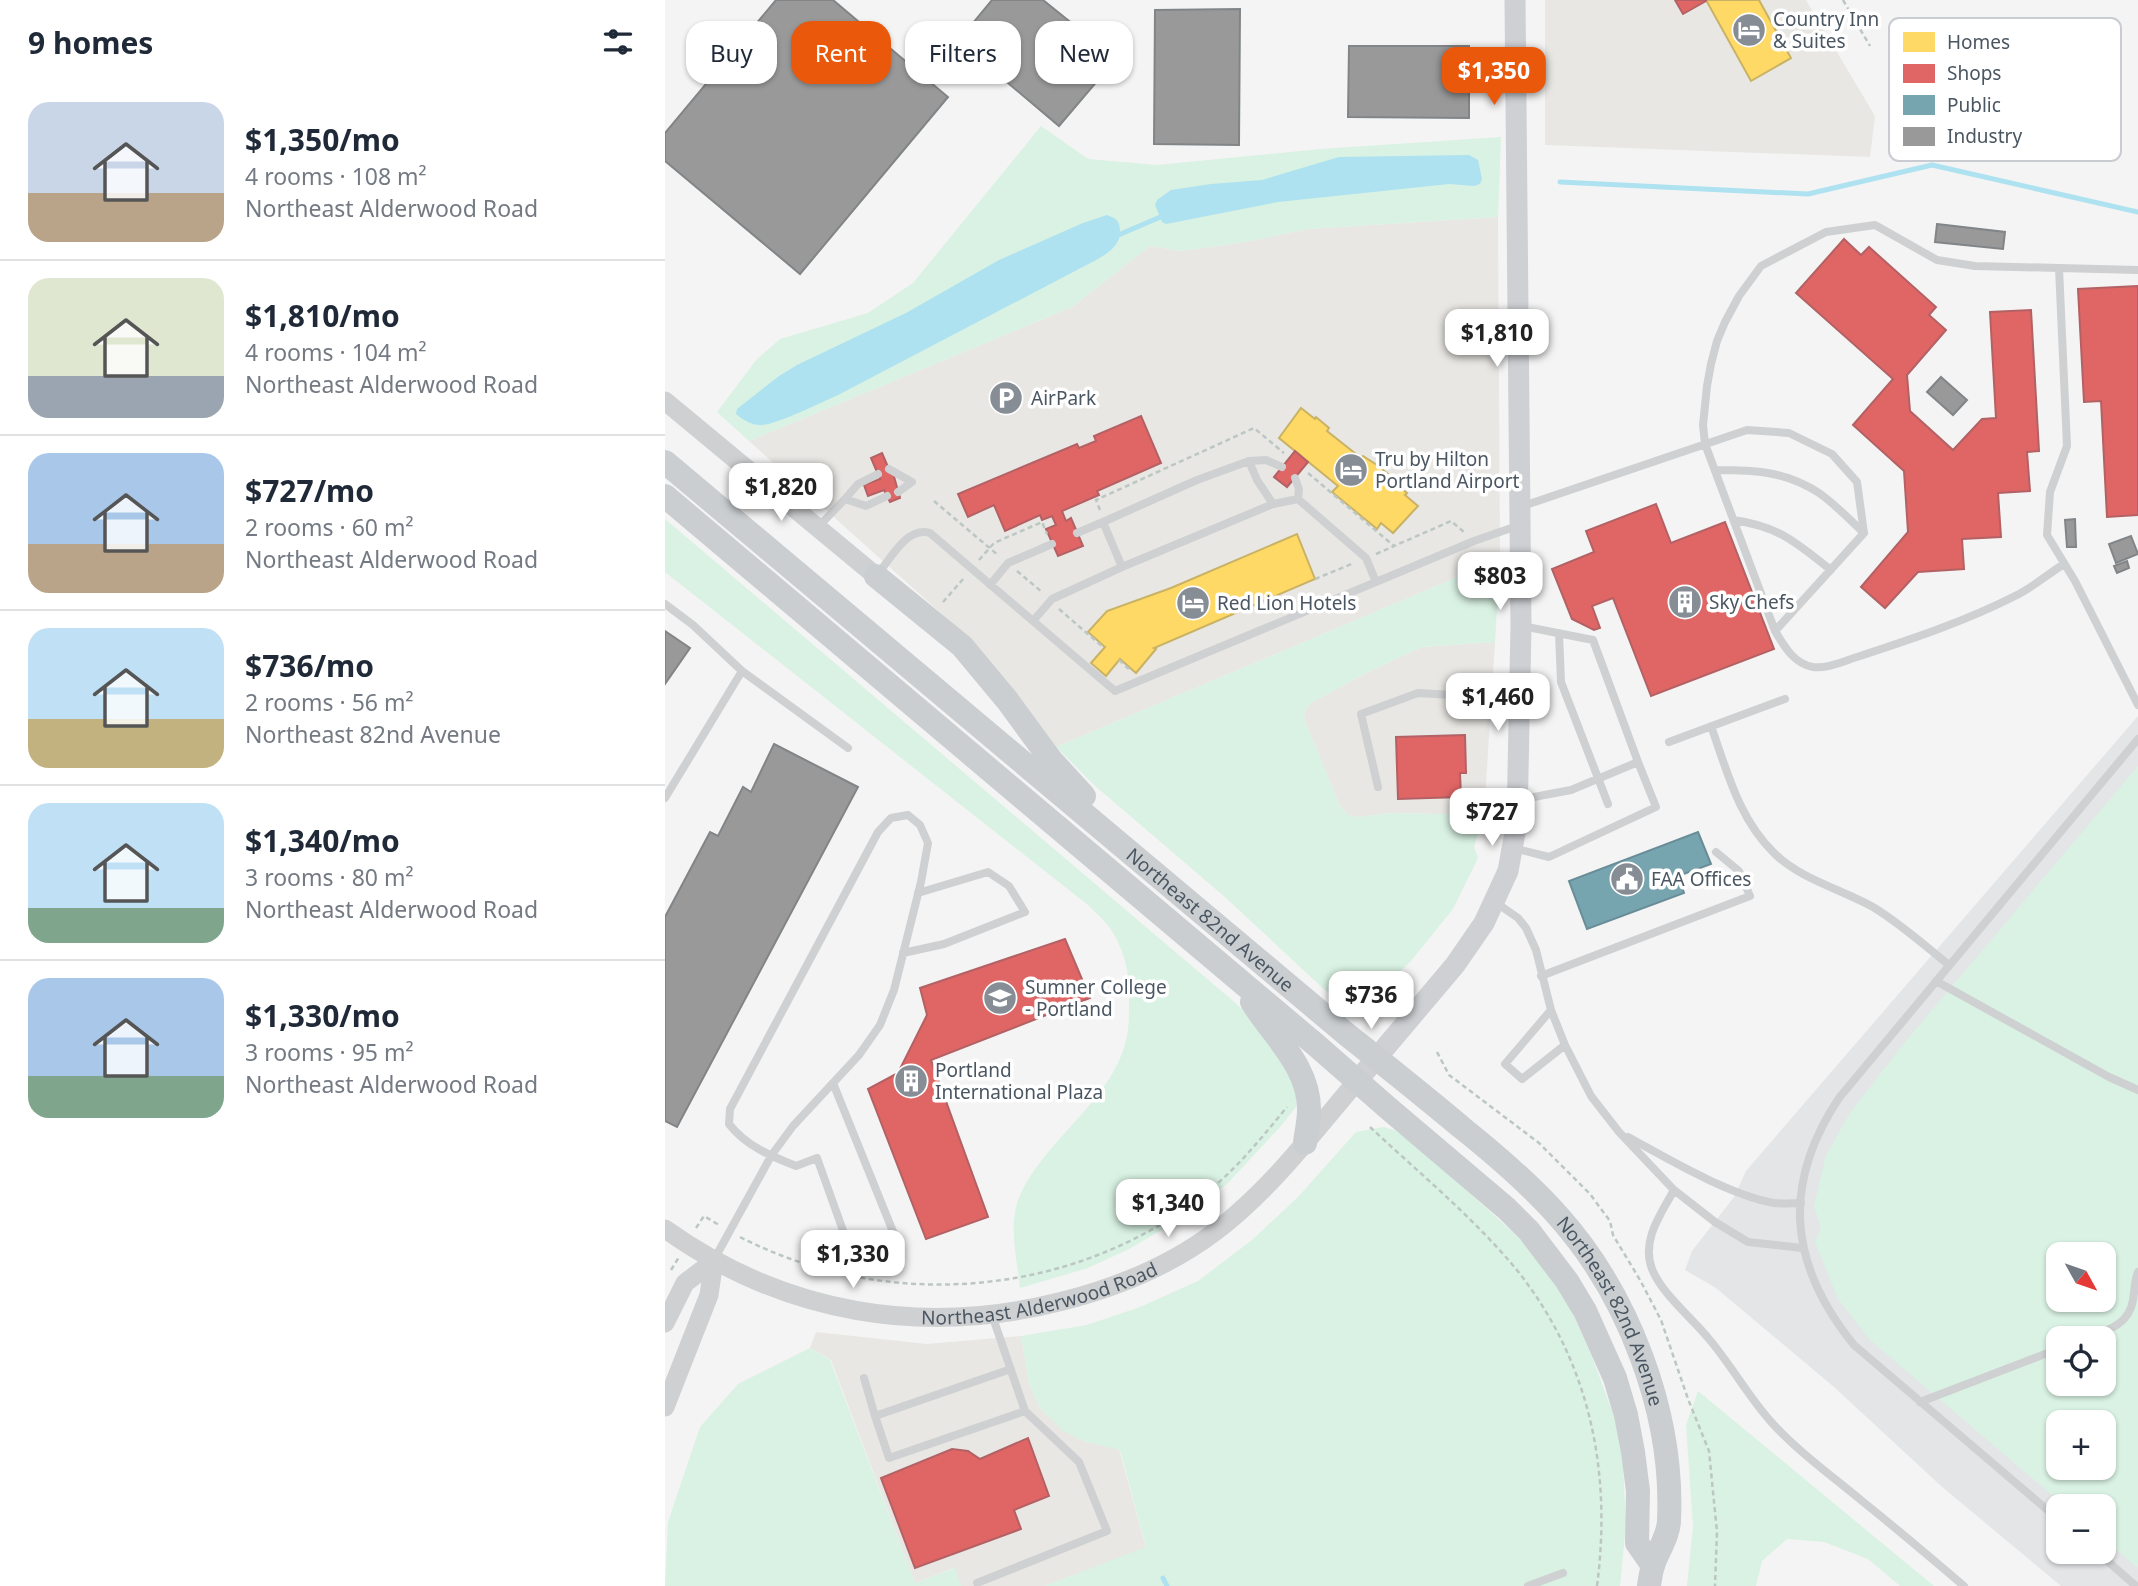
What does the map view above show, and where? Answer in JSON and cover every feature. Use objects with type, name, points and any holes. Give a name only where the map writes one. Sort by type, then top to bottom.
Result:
[{"type":"main road","name":"Northeast Alderwood Road","points":[[1357,1081],[1473,940],[1495,902],[1513,848],[1518,800],[1521,626],[1515,0]]},
{"type":"main road","name":"Northeast 82nd Avenue","points":[[665,461],[1144,865],[1496,1156],[1560,1218],[1582,1246],[1620,1309],[1652,1386],[1666,1453],[1669,1524],[1651,1576]]},
{"type":"main road","name":"Northeast 82nd Avenue","points":[[665,496],[1507,1209],[1546,1252],[1579,1301],[1602,1345],[1615,1378],[1626,1415],[1638,1492],[1637,1543],[1651,1576]]},
{"type":"main road","points":[[876,576],[962,646],[1007,699],[1051,760],[1144,865]]},
{"type":"main road","points":[[1236,977],[1304,1077],[1309,1110],[1305,1143]]},
{"type":"street","points":[[665,401],[876,576]]},
{"type":"street","name":"Northeast Alderwood Road","points":[[665,1229],[714,1261],[742,1275],[788,1293],[857,1311],[950,1319],[1028,1310],[1093,1294],[1160,1267],[1189,1249],[1236,1214],[1277,1176],[1357,1081]]},
{"type":"street","points":[[665,1323],[685,1283],[714,1261]]},
{"type":"street","points":[[665,1407],[709,1295],[714,1261]]},
{"type":"lane","points":[[2064,564],[2017,596],[1903,642],[1832,665],[1813,667],[1796,660],[1776,631],[1705,444],[1703,425],[1711,365],[1725,321],[1761,266],[1826,232],[1875,225],[1937,260],[1975,266],[2138,270]]},
{"type":"lane","points":[[2059,268],[2067,446],[2050,492],[2047,535],[2075,581],[2138,705]]},
{"type":"lane","points":[[876,576],[904,541],[921,530],[930,533],[1115,691],[1474,541],[1520,516],[1747,430],[1789,433],[1832,454],[1857,482],[1864,533],[1776,631]]},
{"type":"lane","points":[[1077,533],[1197,480],[1249,461],[1266,460],[1282,467]]},
{"type":"lane","points":[[1249,461],[1257,480],[1273,504]]},
{"type":"lane","points":[[889,469],[912,482],[898,492]]},
{"type":"lane","points":[[1715,470],[1757,470],[1790,478],[1820,494],[1864,533]]},
{"type":"lane","points":[[817,528],[858,484],[878,474]]},
{"type":"lane","points":[[1295,478],[1299,489],[1298,499]]},
{"type":"lane","points":[[845,499],[866,506],[887,496]]},
{"type":"lane","points":[[1033,621],[1051,601],[1122,567],[1273,504],[1298,499]]},
{"type":"lane","points":[[1298,499],[1366,558],[1376,582]]},
{"type":"lane","points":[[1734,520],[1780,532],[1831,570]]},
{"type":"lane","points":[[1103,522],[1122,567]]},
{"type":"lane","points":[[990,585],[1007,563],[1052,544]]},
{"type":"lane","points":[[665,604],[693,625],[742,671],[848,748]]},
{"type":"lane","points":[[1513,848],[1549,857],[1656,807],[1593,640],[1521,626]]},
{"type":"lane","points":[[1559,633],[1561,682],[1608,804]]},
{"type":"lane","points":[[665,798],[742,671]]},
{"type":"lane","points":[[1378,787],[1361,714],[1418,693],[1520,699]]},
{"type":"lane","points":[[1669,742],[1785,699]]},
{"type":"lane","points":[[1711,726],[1735,796],[1749,822],[1775,854],[1803,874],[1871,906],[1900,924],[1949,965]]},
{"type":"lane","points":[[2046,1509],[1845,1335],[1818,1291],[1802,1248],[1801,1194],[1809,1155],[1823,1122],[1860,1071],[2138,740]]},
{"type":"lane","points":[[1518,800],[1571,790],[1638,762]]},
{"type":"lane","points":[[714,1261],[771,1156],[793,1126],[859,1055],[880,1025],[894,990],[928,843],[920,825],[908,815],[891,818],[878,832],[730,1109],[729,1124],[739,1137],[771,1156],[796,1166],[817,1158],[845,1236],[898,1244],[833,1083]]},
{"type":"lane","points":[[1542,976],[1750,896],[1739,871],[1716,852]]},
{"type":"lane","points":[[903,953],[944,944],[1025,912],[1009,886],[988,872],[918,893]]},
{"type":"lane","points":[[1495,902],[1518,918],[1526,928],[1536,950],[1551,1010],[1565,1045],[1591,1096],[1619,1132],[1674,1190],[1715,1222],[1748,1242],[1802,1248]]},
{"type":"lane","points":[[1936,981],[2109,1077],[2138,1090]]},
{"type":"lane","points":[[1551,1010],[1505,1064],[1523,1079],[1565,1045]]},
{"type":"lane","points":[[1619,1132],[1671,1161],[1736,1191],[1776,1203],[1801,1203]]},
{"type":"lane","points":[[1674,1190],[1651,1232],[1649,1251],[1652,1269],[1668,1294],[1717,1349],[1773,1424],[1802,1452],[1964,1586]]},
{"type":"lane","points":[[2116,1326],[2126,1318],[2133,1303],[2138,1272]]},
{"type":"lane","points":[[977,1583],[1107,1531],[1079,1462],[1025,1411],[992,1315]]},
{"type":"lane","points":[[1920,1402],[2046,1354]]},
{"type":"lane","points":[[875,1416],[1011,1369]]},
{"type":"lane","points":[[864,1378],[889,1458],[1025,1411]]},
{"type":"lane","points":[[2111,1564],[2136,1586]]},
{"type":"lane","points":[[1528,1586],[1563,1573]]},
{"type":"path","points":[[1843,0],[1870,46]]},
{"type":"path","points":[[934,501],[1104,648]]},
{"type":"path","points":[[1315,579],[1451,521],[1474,541]]},
{"type":"path","points":[[929,618],[994,543],[1042,522],[1048,534]]},
{"type":"path","name":"Northeast Alderwood Road","points":[[704,1216],[789,1259],[856,1277],[912,1284],[956,1285],[1015,1280],[1092,1258],[1126,1243],[1182,1211],[1235,1166],[1259,1141],[1290,1101]]},
{"type":"path","points":[[1370,1127],[1494,1244],[1536,1297],[1564,1346],[1581,1387],[1598,1453],[1603,1520],[1597,1586]]},
{"type":"shaded area","points":[[1545,0],[1806,0],[1875,116],[1870,157],[1545,145]]},
{"type":"shaded area","points":[[1498,217],[1500,559],[1056,747],[972,641],[749,441],[1072,307],[1150,246],[1182,251],[1308,229]]},
{"type":"shaded area","points":[[1495,642],[1484,815],[1348,815],[1340,806],[1304,719],[1305,710],[1311,703],[1368,672],[1422,647]]},
{"type":"shaded area","points":[[2138,716],[2138,1586],[2061,1586],[1941,1486],[1834,1387],[1716,1288],[1685,1270],[1692,1251],[1734,1197],[1746,1171]]},
{"type":"shaded area","points":[[816,1332],[927,1344],[1021,1336],[1029,1384],[1040,1408],[1064,1431],[1086,1442],[1119,1449],[1146,1548],[1045,1586],[961,1586],[954,1568],[915,1583],[831,1360],[810,1348]]},
{"type":"green space","points":[[1041,126],[1088,159],[1157,165],[1321,149],[1501,137],[1498,217],[1308,229],[1182,251],[1150,246],[1072,307],[749,441],[717,412],[757,359],[780,339],[868,313],[913,283]]},
{"type":"green space","points":[[665,519],[1259,1025],[1299,1093],[1296,1107],[1281,1126],[1227,1184],[1187,1215],[1129,1249],[1088,1268],[1020,1288],[1014,1227],[1021,1193],[1047,1154],[1109,1079],[1127,1036],[1129,984],[1120,946],[1110,928],[1088,905],[665,572]]},
{"type":"green space","points":[[1500,559],[1495,642],[1422,647],[1368,672],[1311,703],[1305,710],[1304,719],[1340,806],[1348,815],[1484,815],[1474,847],[1478,858],[1453,909],[1410,962],[1376,996],[1359,1002],[1340,999],[1326,991],[1226,898],[1094,785],[1056,747]]},
{"type":"green space","points":[[2138,766],[2138,1568],[2116,1549],[2116,1494],[2051,1494],[1870,1340],[1838,1299],[1815,1242],[1821,1227],[1814,1206],[1826,1155],[1850,1113],[1905,1042]]},
{"type":"green space","points":[[1383,1127],[1410,1140],[1515,1234],[1545,1267],[1569,1306],[1591,1354],[1615,1419],[1623,1465],[1626,1524],[1620,1586],[1045,1586],[1146,1547],[1120,1450],[1086,1442],[1063,1431],[1040,1408],[1029,1384],[1021,1336],[1087,1325],[1140,1307],[1198,1281],[1252,1240],[1298,1197],[1356,1132]]},
{"type":"green space","points":[[810,1348],[830,1360],[915,1583],[955,1568],[961,1586],[665,1586],[668,1522],[700,1427],[738,1384]]},
{"type":"green space","points":[[1698,1391],[1934,1586],[1900,1586],[1868,1559],[1824,1542],[1787,1539],[1762,1561],[1756,1586],[1687,1586],[1693,1526],[1686,1425]]},
{"type":"water","points":[[1469,155],[1478,160],[1482,179],[1480,184],[1474,186],[1449,184],[1278,202],[1166,224],[1162,222],[1155,205],[1157,200],[1171,190],[1262,180],[1339,157]]},
{"type":"water","points":[[1107,215],[1118,221],[1119,237],[1111,250],[1091,263],[799,413],[761,425],[747,422],[736,414],[737,409],[797,365],[906,313],[999,260]]},
{"type":"building: Homes","name":"Country Inn & Suites","points":[[1706,0],[1759,0],[1791,58],[1751,81]]},
{"type":"building: Homes","name":"Tru by Hilton Portland Airport","points":[[1301,408],[1315,419],[1316,417],[1329,428],[1327,431],[1361,458],[1363,456],[1388,474],[1386,476],[1418,506],[1393,533],[1381,523],[1377,529],[1332,492],[1338,486],[1279,438]]},
{"type":"building: Homes","name":"Red Lion Hotels","points":[[1297,534],[1315,579],[1154,648],[1156,649],[1136,673],[1120,659],[1106,676],[1091,663],[1105,647],[1088,632],[1107,611],[1171,588]]},
{"type":"building: Shops","points":[[1675,0],[1706,0],[1706,1],[1683,14]]},
{"type":"building: Shops","points":[[1844,239],[1861,255],[1869,247],[1936,307],[1929,315],[1946,330],[1907,375],[1910,411],[1953,450],[1982,419],[1996,418],[1990,312],[2031,310],[2039,451],[2027,452],[2030,491],[1998,493],[2001,537],[1962,539],[1964,569],[1918,572],[1885,608],[1861,587],[1908,532],[1904,471],[1853,425],[1893,379],[1796,293]]},
{"type":"building: Shops","points":[[2138,286],[2138,515],[2107,517],[2101,401],[2084,402],[2078,289]]},
{"type":"building: Shops","points":[[1141,416],[1161,463],[1097,491],[1099,495],[1062,511],[1066,521],[1071,518],[1083,546],[1058,556],[1046,529],[1056,525],[1052,516],[1042,520],[1040,515],[1005,531],[994,505],[968,517],[958,494],[1077,444],[1079,448],[1096,441],[1094,436]]},
{"type":"building: Shops","points":[[1295,451],[1308,462],[1287,487],[1274,477]]},
{"type":"building: Shops","points":[[882,453],[891,474],[893,473],[900,498],[890,502],[884,490],[868,496],[864,485],[880,479],[871,458]]},
{"type":"building: Shops","name":"Sky Chefs","points":[[1656,504],[1671,543],[1725,522],[1774,649],[1651,696],[1613,598],[1592,606],[1600,628],[1594,630],[1572,619],[1552,569],[1594,552],[1586,531]]},
{"type":"building: Shops","points":[[1465,735],[1466,773],[1460,773],[1461,797],[1398,799],[1396,737]]},
{"type":"building: Shops","name":"Portland International Plaza","points":[[1065,939],[1090,998],[931,1060],[988,1217],[926,1239],[868,1089],[898,1073],[927,1015],[920,988]]},
{"type":"building: Shops","points":[[1028,1438],[1049,1496],[1014,1510],[1021,1529],[915,1568],[881,1478],[952,1449],[968,1451],[980,1459]]},
{"type":"building: Public","name":"FAA Offices","points":[[1698,832],[1711,864],[1678,876],[1684,893],[1587,929],[1569,881]]},
{"type":"building: Industry","points":[[776,0],[833,0],[858,21],[791,21],[791,84],[891,84],[891,49],[905,61],[905,84],[933,84],[948,97],[800,274],[665,161],[665,133],[706,84],[777,84],[777,21],[758,21]]},
{"type":"building: Industry","points":[[992,0],[1043,0],[1069,21],[1035,21],[1035,84],[1095,84],[1059,126],[1009,84],[1021,84],[1021,21],[975,21]]},
{"type":"building: Industry","points":[[1240,9],[1239,145],[1154,144],[1155,10]]},
{"type":"building: Industry","points":[[1349,46],[1469,46],[1469,118],[1348,117]]},
{"type":"building: Industry","points":[[1937,224],[2005,232],[2003,249],[1935,242]]},
{"type":"building: Industry","points":[[1941,377],[1967,400],[1953,415],[1927,392]]},
{"type":"building: Industry","points":[[2075,519],[2076,547],[2067,547],[2065,520]]},
{"type":"building: Industry","points":[[2131,536],[2138,554],[2116,563],[2109,544]]},
{"type":"building: Industry","points":[[2127,561],[2129,568],[2117,573],[2114,566]]},
{"type":"building: Industry","points":[[665,631],[690,648],[665,684]]},
{"type":"building: Industry","points":[[774,744],[858,787],[677,1127],[665,1121],[665,917],[710,832],[718,836],[743,787],[751,792]]},
{"type":"waterway","points":[[1560,182],[1808,194],[1932,165],[2138,212]]},
{"type":"waterway","points":[[1116,236],[1165,215]]},
{"type":"waterway","points":[[1163,1578],[1167,1586]]},
{"type":"place","name":"Country Inn & Suites","points":[[1749,30]]},
{"type":"place","name":"AirPark","points":[[1006,398]]},
{"type":"place","name":"Tru by Hilton Portland Airport","points":[[1351,470]]},
{"type":"place","name":"Sky Chefs","points":[[1685,602]]},
{"type":"place","name":"Red Lion Hotels","points":[[1193,603]]},
{"type":"place","name":"FAA Offices","points":[[1627,879]]},
{"type":"place","name":"Sumner College - Portland","points":[[1000,998]]},
{"type":"place","name":"Portland International Plaza","points":[[911,1081]]}]
